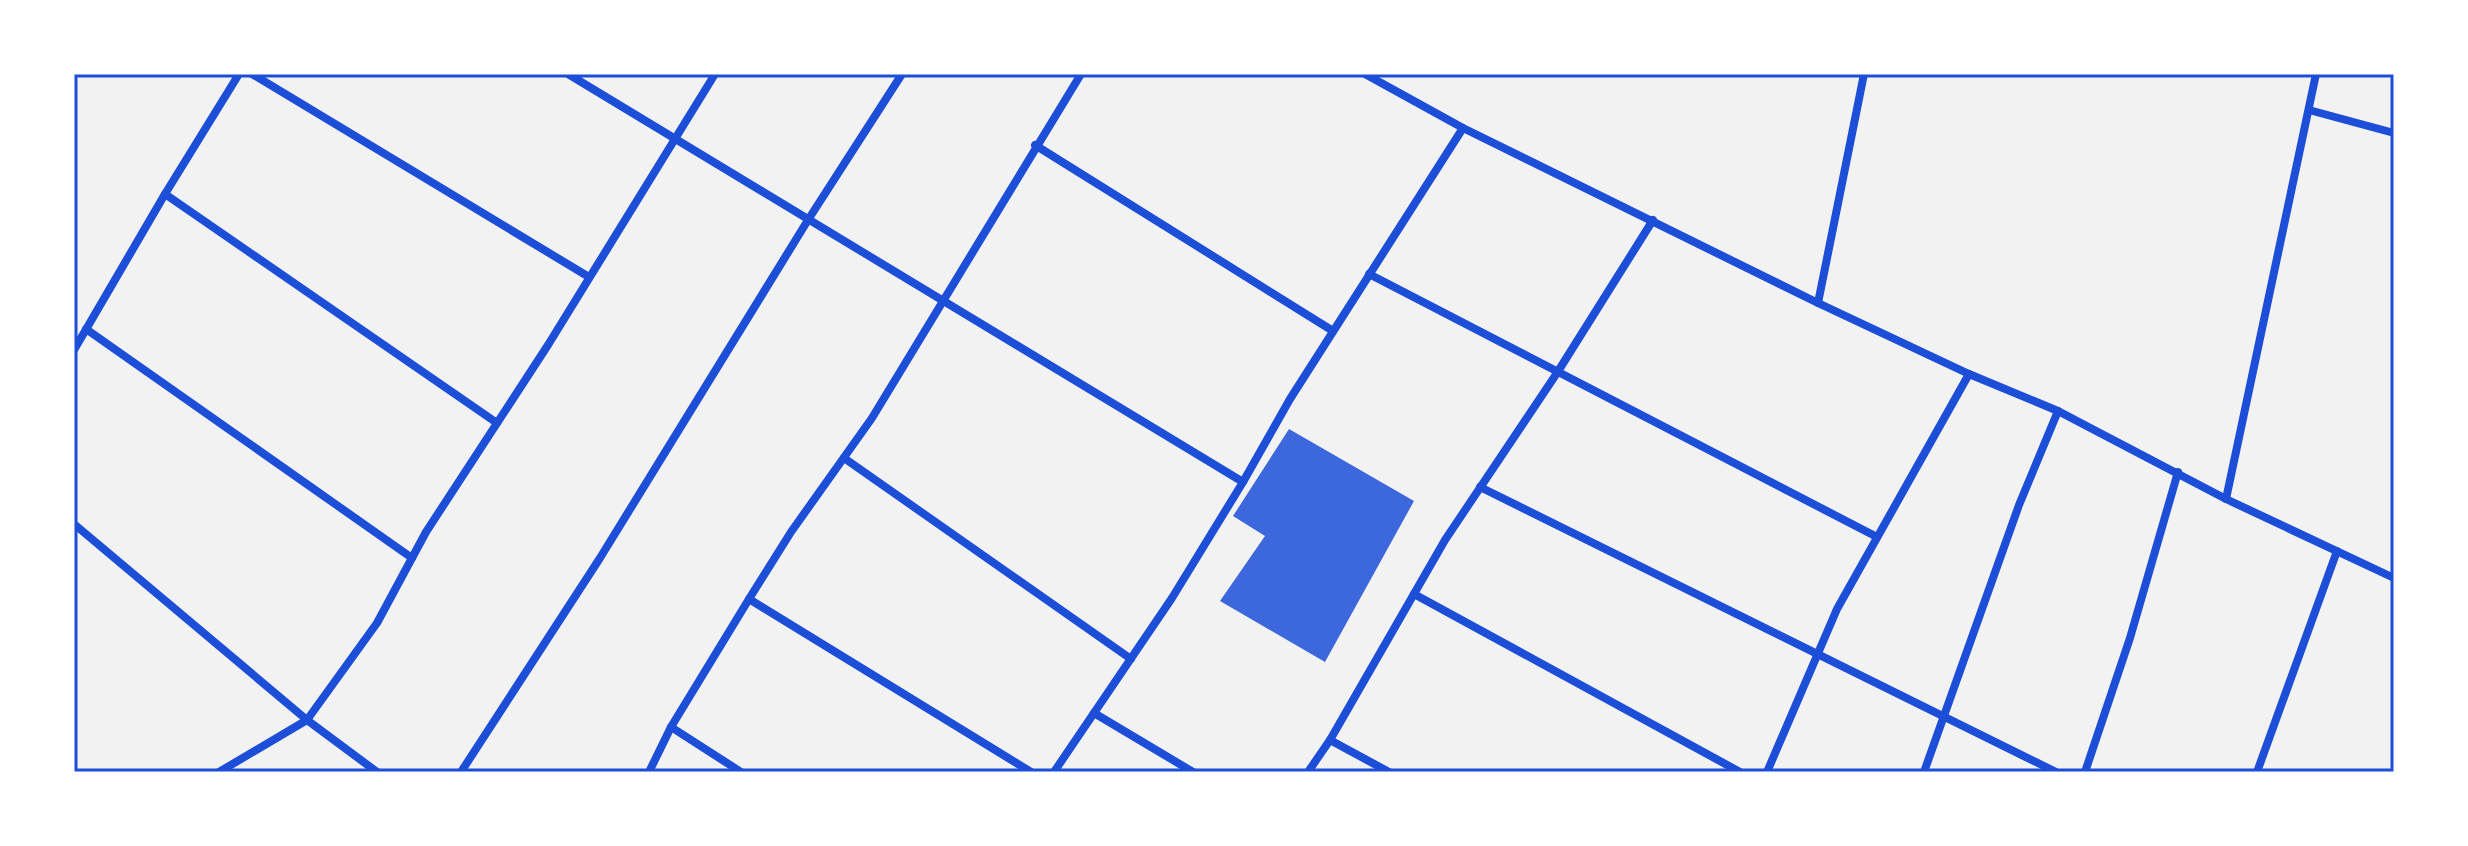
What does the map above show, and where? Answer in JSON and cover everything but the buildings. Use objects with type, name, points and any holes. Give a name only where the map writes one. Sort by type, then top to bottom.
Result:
[{"type":"street","points":[[74,350],[239,74]]},
{"type":"street","points":[[252,74],[589,277]]},
{"type":"street","points":[[568,74],[1243,482]]},
{"type":"street","points":[[219,772],[307,720],[377,623],[412,558],[715,74]]},
{"type":"street","points":[[461,772],[600,558],[808,220],[902,74]]},
{"type":"street","points":[[649,772],[671,727],[749,599],[791,532],[872,418],[1035,145],[1081,74]]},
{"type":"street","points":[[1365,74],[1463,128],[1818,303],[1969,374],[2058,411],[2226,499],[2394,578]]},
{"type":"street","points":[[1818,303],[1864,74]]},
{"type":"street","points":[[2226,499],[2316,74]]},
{"type":"street","points":[[2309,110],[2394,133]]},
{"type":"street","points":[[1054,772],[1172,598],[1290,399],[1463,128]]},
{"type":"street","points":[[1035,145],[1333,331]]},
{"type":"street","points":[[165,194],[497,423]]},
{"type":"street","points":[[1308,772],[1330,740],[1445,540],[1557,373],[1653,220]]},
{"type":"street","points":[[1369,274],[1877,537]]},
{"type":"street","points":[[86,329],[412,558]]},
{"type":"street","points":[[1767,772],[1837,609],[1969,374]]},
{"type":"street","points":[[1924,772],[2019,505],[2058,411]]},
{"type":"street","points":[[844,458],[1131,659]]},
{"type":"street","points":[[2085,772],[2130,638],[2178,472]]},
{"type":"street","points":[[1480,487],[2056,772]]},
{"type":"street","points":[[74,524],[307,720],[377,772]]},
{"type":"street","points":[[2257,772],[2337,551]]},
{"type":"street","points":[[1414,594],[1740,772]]},
{"type":"street","points":[[749,599],[1031,772]]},
{"type":"street","points":[[1094,713],[1193,772]]},
{"type":"street","points":[[671,727],[741,772]]},
{"type":"street","points":[[1330,740],[1389,772]]}]
